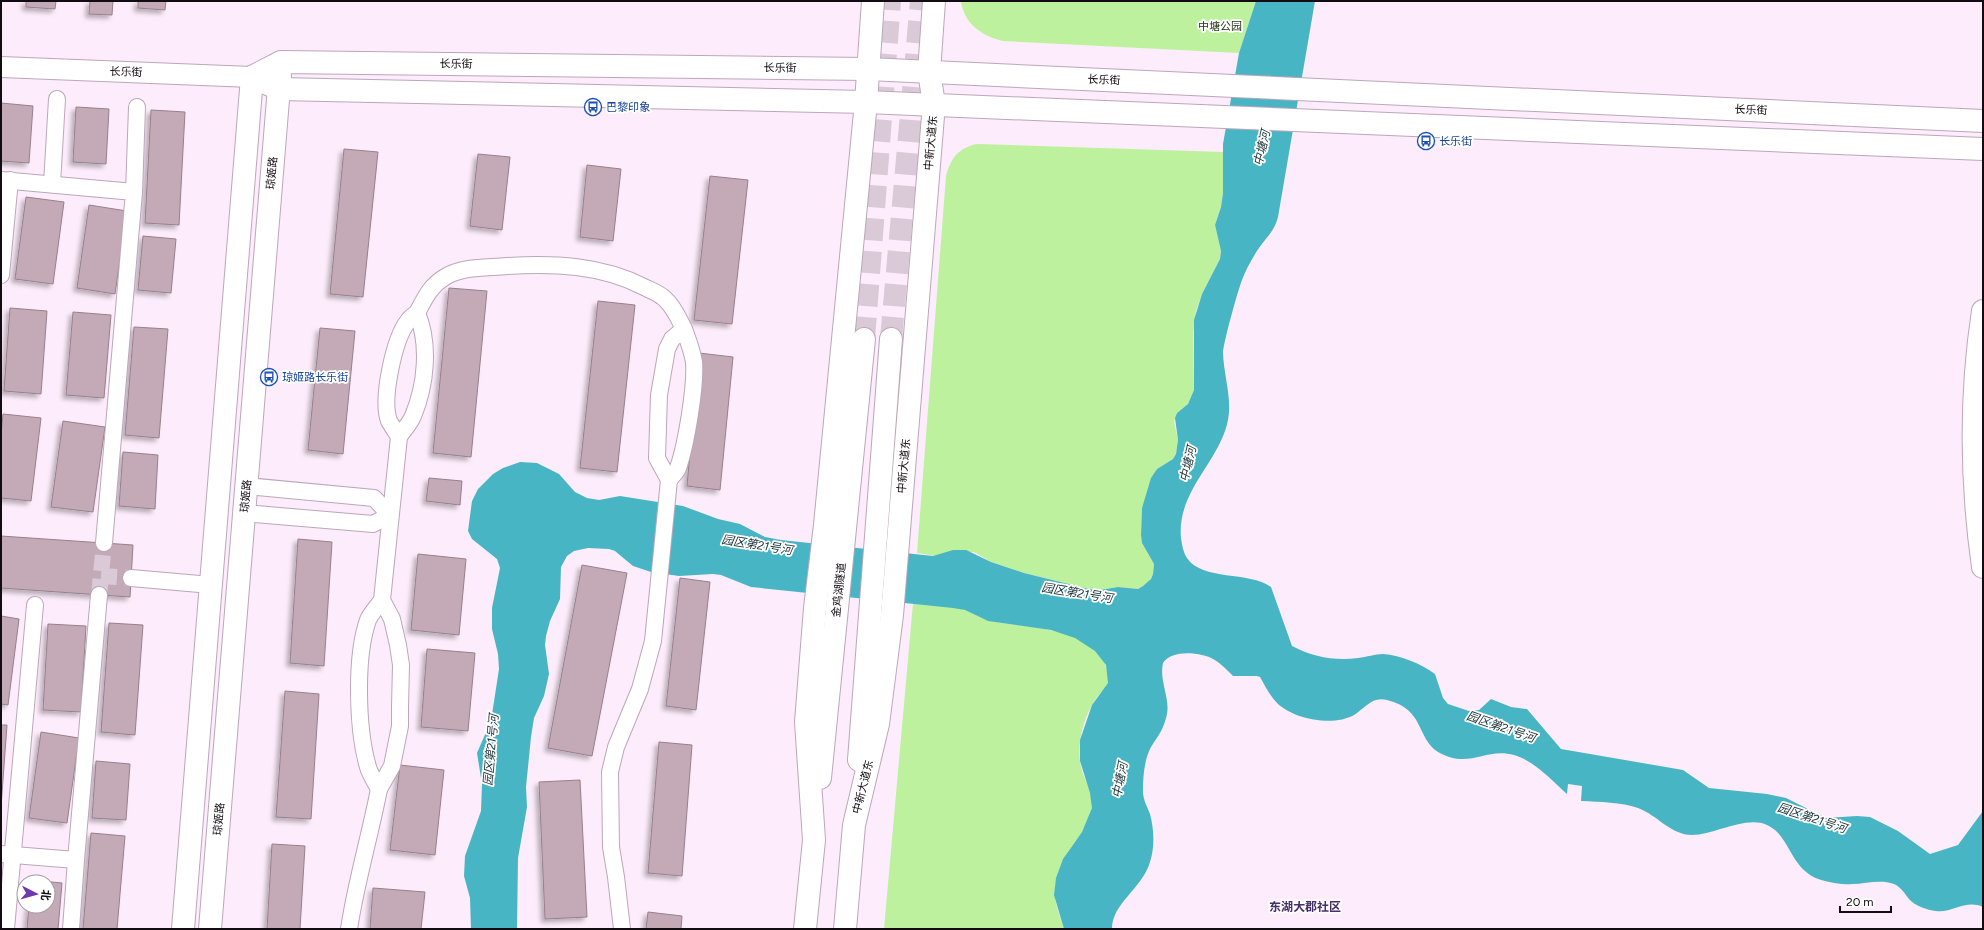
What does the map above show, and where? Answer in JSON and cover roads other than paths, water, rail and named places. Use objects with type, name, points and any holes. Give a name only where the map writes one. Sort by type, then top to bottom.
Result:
[{"type":"main road","points":[[805,929],[814,840],[806,722],[815,608],[825,525],[866,102],[873,1]]},
{"type":"main road","points":[[868,69],[887,1]]},
{"type":"main road","name":"中新大道东","points":[[845,929],[854,825],[878,724],[892,615],[934,104],[929,72],[934,1]]},
{"type":"main road","name":"长乐街","points":[[252,77],[281,62],[868,69],[1983,120]]},
{"type":"main road","name":"琼姬路","points":[[210,929],[281,62]]},
{"type":"main road","points":[[183,929],[252,77]]},
{"type":"main road","name":"长乐街","points":[[252,77],[279,89],[934,104],[1983,149]]},
{"type":"main road","points":[[1983,312],[1978,345],[1973,428],[1975,495],[1983,567]]},
{"type":"main road","points":[[854,825],[891,339]]},
{"type":"main road","name":"金鸡湖隧道","points":[[814,840],[864,340]]},
{"type":"street","name":"长乐街","points":[[1,67],[252,77]]},
{"type":"street","points":[[52,184],[57,99]]},
{"type":"street","points":[[104,543],[134,192],[137,107]]},
{"type":"street","points":[[1,275],[5,180],[134,192]]},
{"type":"street","points":[[399,437],[389,420],[387,405],[388,381],[392,360],[408,321],[417,313],[427,293],[434,285],[453,274],[483,267],[521,264],[577,267],[603,271],[624,278],[664,298],[672,307],[684,329],[692,348],[694,363],[692,390],[678,470],[668,488],[660,582],[653,641],[640,689],[616,747],[610,772],[611,847],[622,929]]},
{"type":"street","points":[[379,789],[368,768],[359,706],[364,639],[368,619],[382,600],[399,437],[412,418],[419,400],[424,375],[424,329],[417,313]]},
{"type":"street","points":[[668,488],[657,458],[659,395],[667,349],[672,339],[684,329]]},
{"type":"street","points":[[246,486],[374,498],[390,515]]},
{"type":"street","points":[[244,514],[373,524],[390,515]]},
{"type":"street","points":[[131,578],[211,585]]},
{"type":"street","points":[[71,929],[99,595]]},
{"type":"street","points":[[349,929],[354,898],[363,866],[379,789],[392,766],[400,726],[401,665],[392,619],[382,600]]},
{"type":"street","points":[[6,929],[7,855],[35,605]]},
{"type":"street","points":[[7,855],[76,860]]},
{"type":"water","points":[[1256,1],[1315,1],[1277,222],[1250,263],[1244,276],[1234,305],[1225,339],[1223,353],[1229,402],[1228,421],[1219,444],[1184,508],[1181,523],[1181,538],[1187,558],[1194,565],[1203,570],[1251,579],[1262,582],[1271,587],[1292,646],[1308,653],[1341,659],[1361,658],[1377,654],[1397,656],[1424,667],[1435,674],[1443,698],[1448,704],[1469,711],[1479,710],[1491,699],[1511,707],[1527,709],[1561,749],[1683,770],[1709,788],[1767,794],[1786,798],[1826,818],[1857,816],[1870,817],[1898,831],[1930,854],[1958,845],[1983,811],[1983,907],[1977,905],[1965,905],[1948,910],[1936,911],[1914,904],[1901,889],[1894,884],[1878,882],[1842,884],[1813,877],[1798,863],[1777,831],[1761,823],[1751,822],[1701,834],[1684,834],[1677,832],[1652,815],[1638,808],[1618,803],[1581,801],[1582,786],[1568,784],[1567,794],[1536,766],[1514,755],[1504,753],[1468,759],[1449,757],[1438,752],[1431,746],[1414,717],[1408,710],[1399,704],[1387,700],[1382,699],[1373,701],[1354,715],[1345,719],[1325,721],[1303,717],[1284,709],[1277,703],[1260,677],[1233,676],[1222,665],[1213,659],[1204,655],[1184,653],[1172,656],[1163,663],[1162,676],[1168,708],[1167,714],[1162,729],[1150,749],[1145,764],[1143,794],[1150,814],[1153,832],[1152,856],[1146,872],[1117,911],[1113,920],[1112,929],[1064,929],[1054,895],[1056,878],[1063,859],[1082,832],[1092,808],[1090,793],[1080,761],[1080,740],[1092,705],[1108,683],[1106,665],[1095,651],[1075,638],[1051,630],[988,621],[965,610],[751,587],[721,575],[713,574],[679,576],[651,572],[633,566],[615,551],[609,549],[588,548],[574,551],[567,556],[561,567],[560,599],[550,621],[546,636],[545,645],[549,674],[544,696],[534,718],[531,737],[526,787],[527,807],[518,858],[517,929],[471,929],[470,898],[464,876],[465,856],[481,811],[482,784],[477,753],[491,721],[499,669],[498,654],[492,629],[492,608],[500,568],[497,559],[472,539],[468,531],[472,501],[478,489],[493,474],[503,468],[520,462],[537,463],[559,474],[575,492],[587,498],[599,500],[620,496],[683,506],[718,519],[740,524],[765,537],[781,540],[933,556],[953,550],[966,550],[991,562],[1024,573],[1089,589],[1100,590],[1118,587],[1138,589],[1151,579],[1154,564],[1142,543],[1142,508],[1151,478],[1157,469],[1173,459],[1176,454],[1178,440],[1175,418],[1177,413],[1188,404],[1194,390],[1194,320],[1202,294],[1220,259],[1221,251],[1215,225],[1221,207],[1223,193],[1223,144],[1239,53]]},
{"type":"tunnel","points":[[864,339],[890,1]]},
{"type":"tunnel","points":[[891,339],[921,1]]},
{"type":"tunnel","points":[[99,595],[104,543]]},
{"type":"tunnel","points":[[101,576],[131,578]]},
{"type":"place","name":"巴黎印象","points":[[593,107]]},
{"type":"place","name":"长乐街","points":[[1426,141]]},
{"type":"place","name":"琼姬路长乐街","points":[[269,377]]},
{"type":"district","name":"东湖大郡社区","points":[[1305,907]]},
{"type":"park label","name":"中塘公园","points":[[1220,26]]},
{"type":"water label","name":"中塘河","points":[[1262,148]]},
{"type":"water label","name":"中塘河","points":[[1188,464]]},
{"type":"water label","name":"园区第21号河","points":[[757,545]]},
{"type":"water label","name":"园区第21号河","points":[[1077,593]]},
{"type":"water label","name":"园区第21号河","points":[[1501,727]]},
{"type":"water label","name":"园区第21号河","points":[[491,750]]},
{"type":"water label","name":"中塘河","points":[[1120,780]]},
{"type":"water label","name":"园区第21号河","points":[[1812,818]]}]
